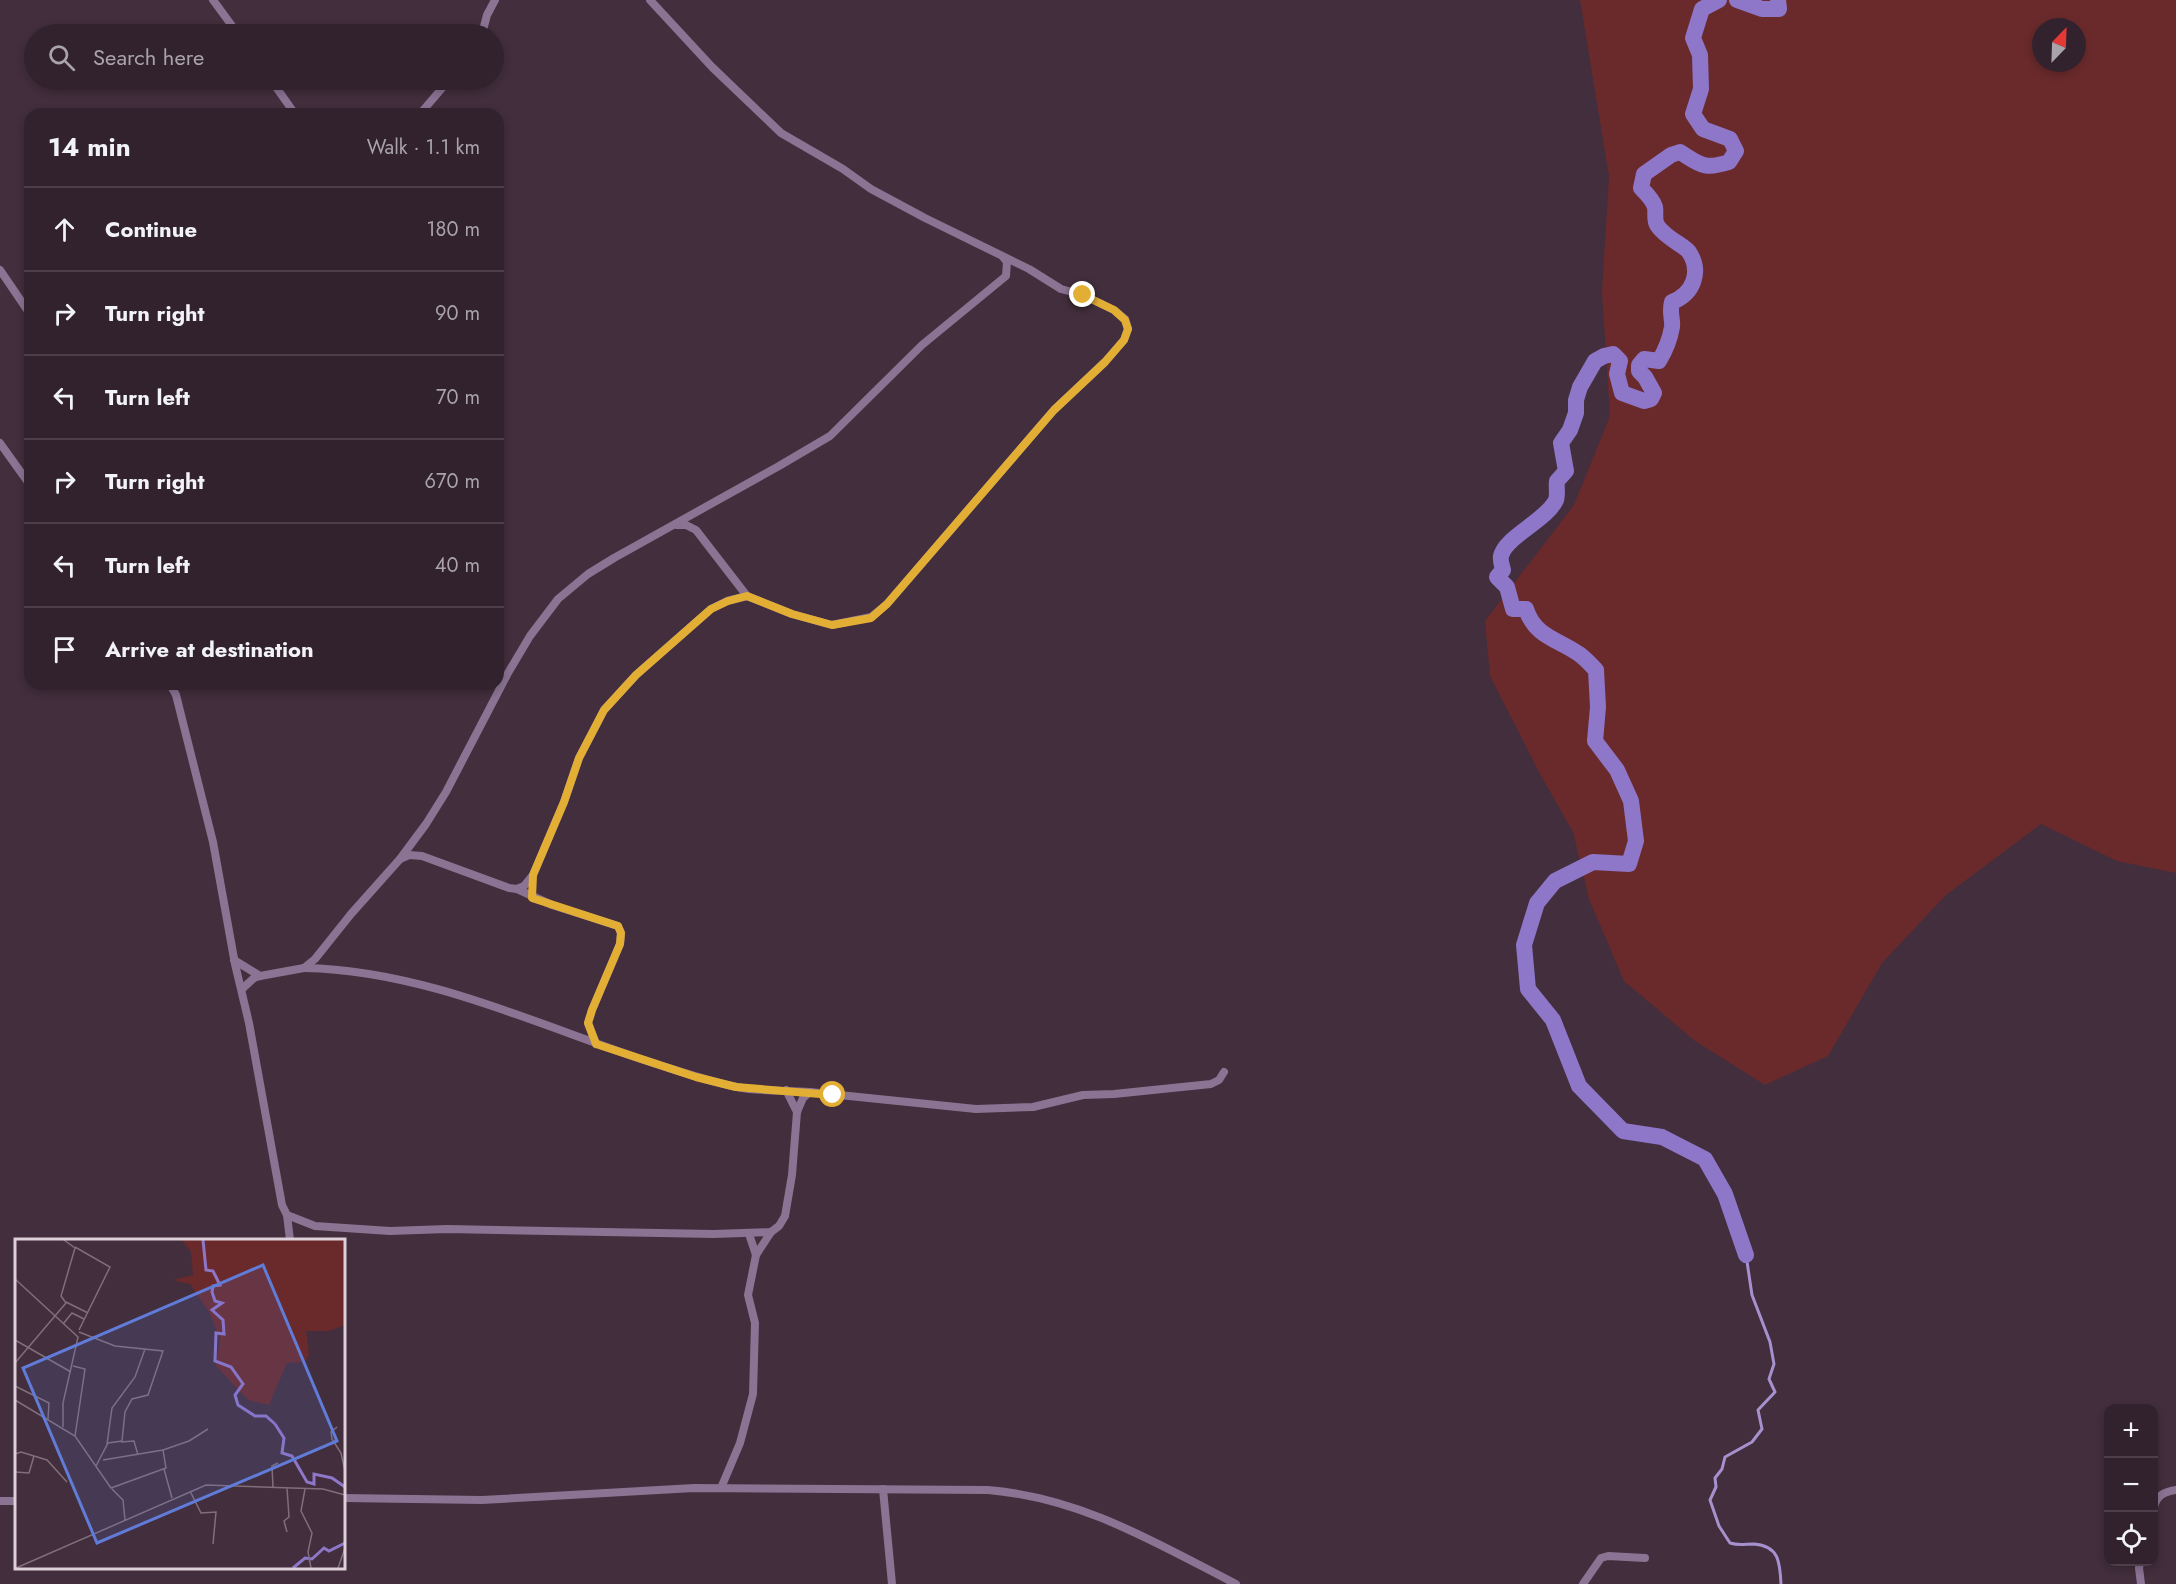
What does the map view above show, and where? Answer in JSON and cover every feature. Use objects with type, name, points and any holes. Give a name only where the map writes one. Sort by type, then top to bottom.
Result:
[{"type":"street","points":[[213,0],[231,24]]},
{"type":"street","points":[[485,24],[495,0]]},
{"type":"street","points":[[650,0],[712,67],[781,134],[831,162],[871,189],[1029,269],[1061,289],[1083,295],[1114,310],[1125,320],[1128,329],[1124,340],[1105,362],[1054,410],[887,604],[871,618],[832,625],[792,614],[747,596],[696,530],[686,525],[674,525]]},
{"type":"street","points":[[278,90],[292,108]]},
{"type":"street","points":[[425,108],[440,90]]},
{"type":"street","points":[[504,681],[530,636],[558,599],[588,574],[830,436],[922,345],[1006,276],[1007,262],[1001,255]]},
{"type":"street","points":[[0,270],[24,305]]},
{"type":"street","points":[[0,443],[24,476]]},
{"type":"street","points":[[517,889],[524,886],[533,875],[564,802],[579,758],[604,710],[636,675],[711,609],[747,596]]},
{"type":"street","points":[[173,690],[213,842],[234,960],[242,989],[290,1239]]},
{"type":"street","points":[[176,695],[178,690]]},
{"type":"street","points":[[304,968],[324,949],[351,914],[400,859],[426,824],[446,792],[499,690]]},
{"type":"street","points":[[400,859],[409,855],[422,856],[517,889],[532,898],[618,926],[621,933],[620,944],[588,1023],[574,1035]]},
{"type":"street","points":[[532,898],[533,875]]},
{"type":"street","points":[[234,960],[260,976]]},
{"type":"street","points":[[242,989],[254,978],[304,968],[358,971],[406,980],[596,1044],[716,1082],[751,1090],[786,1090],[976,1108],[1033,1107],[1083,1095],[1211,1084],[1219,1080],[1224,1072]]},
{"type":"street","points":[[588,1023],[596,1044]]},
{"type":"street","points":[[786,1090],[797,1112]]},
{"type":"street","points":[[721,1488],[740,1443],[753,1394],[755,1323],[748,1295],[756,1255],[785,1216],[792,1175],[797,1112],[803,1098],[810,1092]]},
{"type":"street","points":[[287,1215],[315,1226],[390,1231],[447,1229],[749,1234],[771,1232]]},
{"type":"street","points":[[749,1234],[756,1255]]},
{"type":"street","points":[[345,1498],[482,1500],[721,1488],[988,1490],[1022,1493],[1069,1505],[1118,1524],[1236,1584]]},
{"type":"street","points":[[883,1489],[892,1584]]},
{"type":"street","points":[[2158,1496],[2176,1490]]},
{"type":"street","points":[[1583,1584],[1600,1558],[1608,1556],[1645,1558]]},
{"type":"street","points":[[2139,1566],[2141,1584]]},
{"type":"shaded area","points":[[1580,0],[2176,0],[2176,873],[2117,861],[2041,824],[1946,895],[1882,963],[1828,1056],[1765,1085],[1695,1041],[1624,981],[1589,899],[1573,832],[1540,774],[1490,676],[1485,621],[1574,505],[1610,416],[1602,292],[1609,176]]},
{"type":"waterway","points":[[1719,0],[1702,9],[1693,38],[1700,55],[1701,89],[1693,114],[1703,129],[1730,139],[1736,151],[1729,162],[1714,166],[1698,163],[1680,152],[1671,155],[1644,174],[1641,188],[1654,204],[1657,225],[1689,252],[1695,267],[1690,288],[1672,302],[1672,327],[1669,340],[1659,361],[1644,359],[1639,365],[1639,371],[1654,393],[1651,399],[1644,401],[1622,393],[1617,374],[1620,361],[1613,354],[1595,361],[1580,387],[1576,400],[1576,413],[1570,430],[1561,443],[1566,471],[1557,481],[1556,500],[1544,515],[1504,549],[1501,558],[1503,570],[1497,577],[1507,587],[1513,609],[1526,609],[1541,632],[1579,654],[1596,670],[1598,707],[1595,741],[1617,770],[1631,801],[1636,841],[1629,864],[1593,862],[1555,881],[1537,903],[1524,945],[1528,989],[1553,1020],[1579,1086],[1623,1131],[1662,1137],[1705,1159],[1725,1194],[1746,1255]]},
{"type":"waterway","points":[[1737,0],[1762,9],[1779,9],[1778,0]]},
{"type":"waterway","points":[[1746,1255],[1752,1295],[1770,1342],[1774,1364],[1769,1379],[1775,1392],[1758,1410],[1762,1429],[1752,1442],[1725,1457],[1722,1469],[1715,1478],[1716,1487],[1710,1500],[1719,1526],[1730,1543],[1762,1545],[1773,1552],[1779,1562],[1781,1584]]},
{"type":"route","points":[[833,1095],[736,1087],[696,1077],[596,1044],[588,1023],[620,944],[621,933],[618,926],[532,898],[533,875],[564,802],[579,758],[604,710],[636,675],[711,609],[747,596],[792,614],[832,625],[871,618],[887,604],[1054,410],[1105,362],[1124,340],[1128,329],[1125,320],[1114,310],[1083,295]]}]
